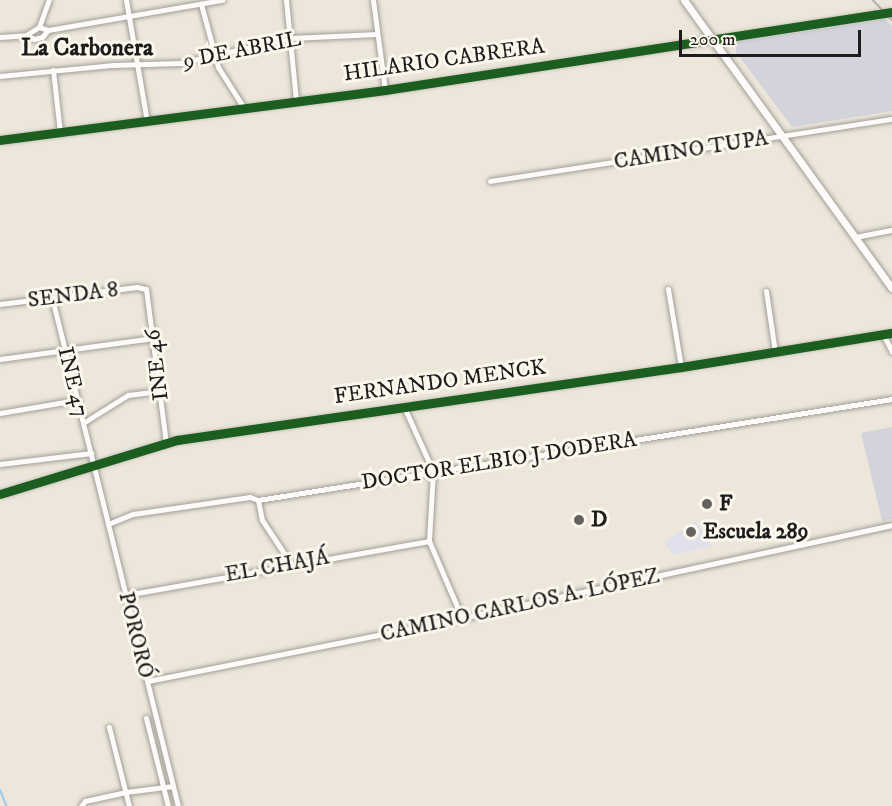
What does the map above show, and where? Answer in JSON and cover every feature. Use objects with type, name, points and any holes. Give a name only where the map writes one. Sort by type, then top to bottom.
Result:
[{"type":"main road","points":[[684,0],[892,288]]},
{"type":"street","points":[[0,37],[26,35],[39,27],[49,0]]},
{"type":"street","points":[[126,0],[147,121]]},
{"type":"street","points":[[39,27],[48,30],[222,0]]},
{"type":"street","points":[[286,0],[296,101]]},
{"type":"street","points":[[373,0],[385,90]]},
{"type":"street","points":[[201,4],[214,57],[244,108]]},
{"type":"street","name":"HILARIO CABRERA","points":[[0,140],[385,90],[892,12]]},
{"type":"street","points":[[26,35],[32,39],[38,38],[48,30]]},
{"type":"street","name":"9 DE ABRIL","points":[[0,76],[53,70],[138,66],[214,57],[291,38],[377,34]]},
{"type":"street","points":[[53,70],[60,132]]},
{"type":"street","name":"CAMINO TUPA","points":[[490,181],[892,119]]},
{"type":"street","points":[[855,237],[892,230]]},
{"type":"street","name":"SENDA 8","points":[[0,304],[137,287],[146,289]]},
{"type":"street","name":"INE 46","points":[[146,289],[166,442]]},
{"type":"street","points":[[668,289],[681,367]]},
{"type":"street","points":[[766,291],[775,352]]},
{"type":"street","name":"INE 47","points":[[52,298],[93,465]]},
{"type":"street","name":"FERNANDO MENCK","points":[[0,494],[166,442],[681,367],[892,333]]},
{"type":"street","points":[[883,334],[892,352]]},
{"type":"street","points":[[0,359],[154,338]]},
{"type":"street","points":[[83,423],[128,395],[160,391]]},
{"type":"street","name":"DOCTOR ELBIO J DODERA","points":[[108,524],[133,514],[250,497],[258,500],[892,399]]},
{"type":"street","points":[[0,413],[77,400]]},
{"type":"street","points":[[404,407],[433,471],[429,541],[462,618]]},
{"type":"street","points":[[0,464],[91,453]]},
{"type":"street","name":"PORORÓ","points":[[93,465],[178,806]]},
{"type":"street","points":[[258,500],[262,520],[291,564]]},
{"type":"street","name":"CAMINO CARLOS A. LÓPEZ","points":[[148,681],[462,618],[892,525]]},
{"type":"street","name":"EL CHAJÁ","points":[[126,595],[429,541]]},
{"type":"street","points":[[146,718],[168,806]]},
{"type":"street","points":[[109,727],[129,806]]},
{"type":"street","points":[[81,806],[85,801],[126,792],[173,786]]},
{"type":"shaded area","points":[[885,19],[892,26],[892,111],[792,127],[736,52],[736,42]]},
{"type":"shaded area","points":[[892,427],[892,519],[882,521],[861,433]]},
{"type":"shaded area","name":"Escuela 289","points":[[695,521],[712,546],[674,555],[664,542]]},
{"type":"waterway","points":[[0,789],[7,806]]},
{"type":"railway","points":[[873,0],[892,20]]},
{"type":"cycle path","points":[[0,140],[385,90],[892,12]]},
{"type":"cycle path","points":[[0,494],[177,440],[681,367],[892,333]]},
{"type":"place","name":"F","points":[[707,504]]},
{"type":"place","name":"D","points":[[579,520]]},
{"type":"place","name":"Escuela 289","points":[[691,532]]},
{"type":"district","name":"La Carbonera","points":[[87,49]]}]
